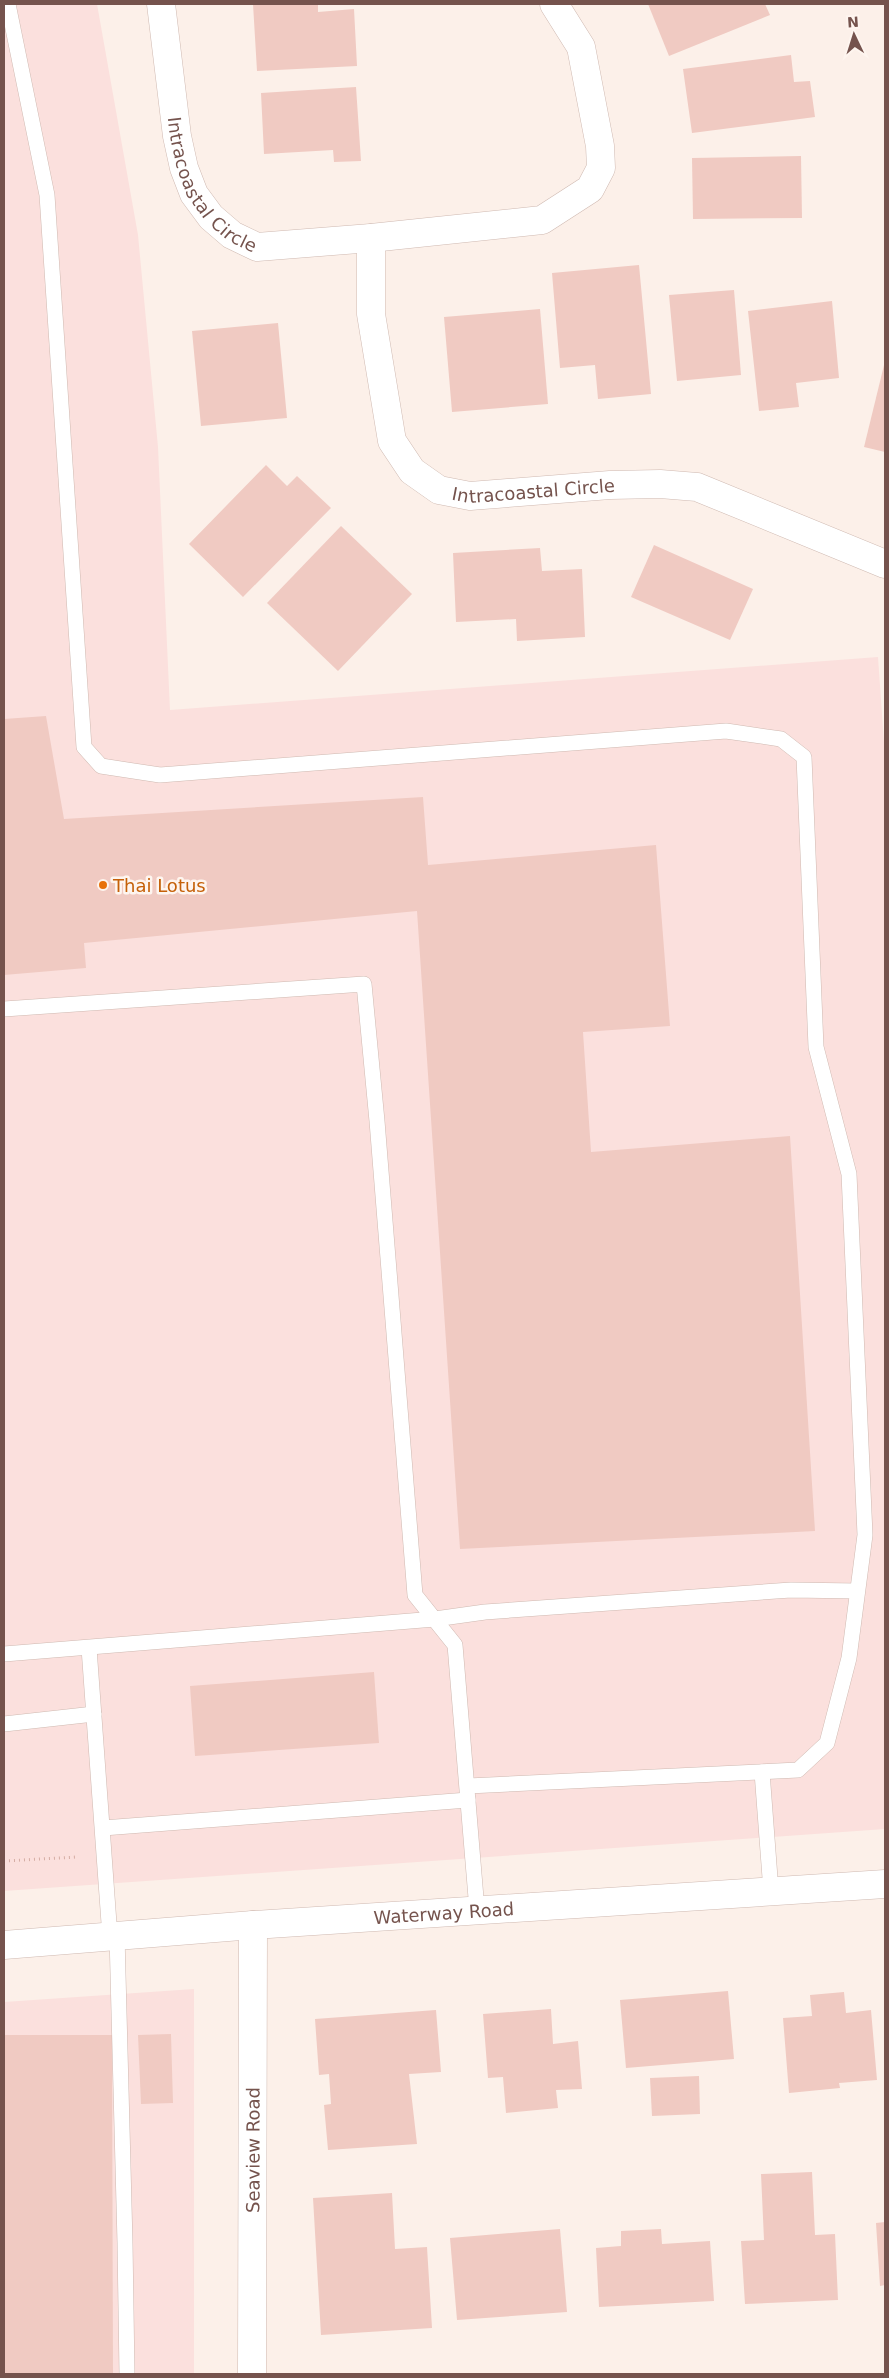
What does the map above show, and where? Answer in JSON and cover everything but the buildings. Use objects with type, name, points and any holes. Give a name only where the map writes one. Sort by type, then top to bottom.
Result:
[{"type":"street","name":"Intracoastal Circle","points":[[161,4],[177,136],[184,168],[194,194],[211,217],[232,235],[257,247],[371,238],[542,220],[590,189],[601,168],[600,146],[581,47],[554,4]]},
{"type":"street","name":"Intracoastal Circle","points":[[371,238],[371,314],[392,441],[412,471],[438,490],[470,496],[610,485],[660,484],[697,487],[885,564]]},
{"type":"street","name":"Waterway Road","points":[[4,1944],[253,1925],[885,1884]]},
{"type":"street","name":"Seaview Road","points":[[252,2374],[253,1925]]},
{"type":"lane","points":[[8,4],[47,195],[84,747],[101,766],[160,775],[726,731],[781,739],[804,758],[816,1047],[849,1174],[865,1535],[848,1658],[827,1743],[798,1770],[468,1793],[103,1828]]},
{"type":"lane","points":[[4,1009],[364,984],[376,1102],[415,1595],[455,1645],[477,1910]]},
{"type":"lane","points":[[4,1654],[435,1619],[485,1612],[791,1590],[857,1592]]},
{"type":"lane","points":[[89,1648],[113,1936],[125,2243],[126,2374]]},
{"type":"lane","points":[[4,1713],[25,1722]]},
{"type":"lane","points":[[4,1724],[94,1714]]},
{"type":"lane","points":[[762,1772],[771,1891]]},
{"type":"path","points":[[4,1861],[105,1855]]},
{"type":"shaded area","points":[[4,4],[97,4],[138,235],[158,447],[170,710],[878,657],[885,757],[885,1829],[4,1891]]},
{"type":"shaded area","points":[[194,1989],[194,2374],[4,2374],[4,2002]]},
{"type":"place","name":"Thai Lotus","points":[[103,885]]}]
